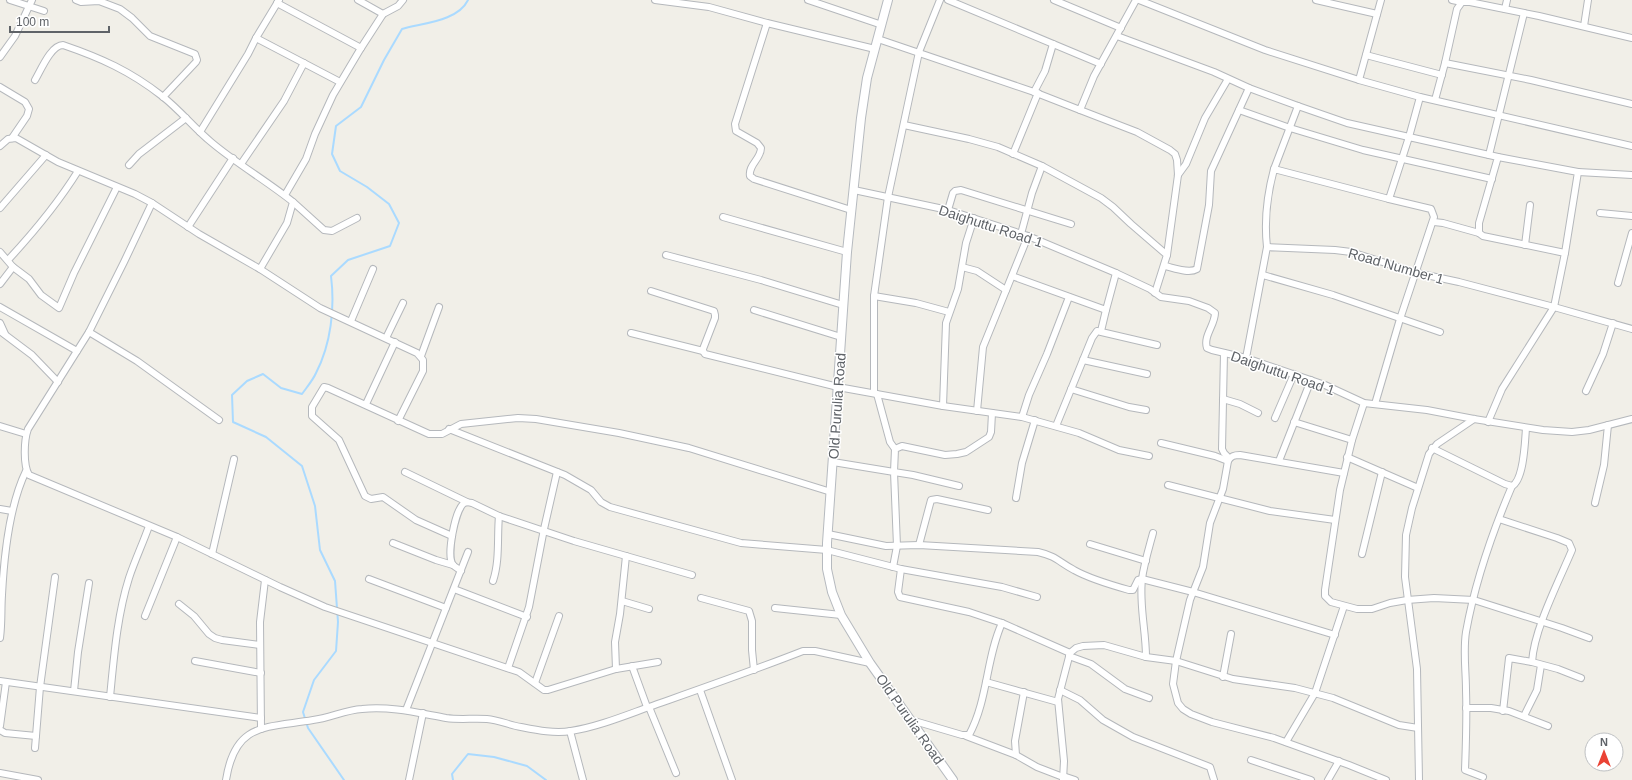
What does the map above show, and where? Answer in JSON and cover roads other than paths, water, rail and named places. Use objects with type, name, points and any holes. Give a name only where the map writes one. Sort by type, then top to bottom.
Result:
[{"type":"main road","name":"Old Purulia Road","points":[[888,0],[867,78],[851,210],[843,305],[827,568],[832,592],[841,615],[870,662],[953,780]]},
{"type":"street","points":[[10,0],[44,11]]},
{"type":"street","points":[[0,57],[15,36],[32,0]]},
{"type":"street","points":[[76,0],[81,2],[99,2],[120,9],[132,18],[150,36],[195,54],[197,60],[196,62],[163,97]]},
{"type":"street","points":[[358,0],[383,14]]},
{"type":"street","points":[[284,195],[306,159],[323,113],[340,82],[383,14],[398,6],[403,0]]},
{"type":"street","points":[[655,0],[709,7],[767,23],[875,49]]},
{"type":"street","points":[[808,0],[882,25]]},
{"type":"street","points":[[893,567],[897,546],[894,472],[895,449],[890,442],[877,394],[874,393],[874,296],[888,197],[919,52],[940,0]]},
{"type":"street","points":[[948,0],[1101,64]]},
{"type":"street","points":[[1054,0],[1121,28]]},
{"type":"street","points":[[1080,110],[1101,64],[1138,0],[1265,50],[1359,80],[1420,97],[1632,146]]},
{"type":"street","points":[[1316,0],[1377,14]]},
{"type":"street","points":[[1359,80],[1381,0]]},
{"type":"street","points":[[1452,0],[1470,2],[1524,13],[1632,38]]},
{"type":"street","points":[[1505,9],[1507,0]]},
{"type":"street","points":[[1584,26],[1588,0]]},
{"type":"street","points":[[200,132],[248,54],[278,1],[361,48]]},
{"type":"street","points":[[1435,100],[1457,9],[1462,1]]},
{"type":"street","points":[[1489,155],[1524,13]]},
{"type":"street","points":[[767,23],[735,124],[736,131],[757,143],[761,148],[760,155],[750,169],[750,176],[754,179],[851,210]]},
{"type":"street","points":[[1117,36],[1214,72],[1249,88],[1346,122],[1498,157],[1578,172],[1632,175]]},
{"type":"street","points":[[256,38],[340,82]]},
{"type":"street","points":[[878,39],[1036,92],[1137,132],[1175,154],[1178,176],[1167,255],[1165,266],[1155,293]]},
{"type":"street","points":[[1013,154],[1045,70],[1053,44]]},
{"type":"street","points":[[35,80],[55,46],[63,45],[94,55],[122,68],[163,97],[211,142],[293,202],[324,230],[332,231],[357,218]]},
{"type":"street","points":[[1366,55],[1442,76]]},
{"type":"street","points":[[241,164],[284,101],[304,63]]},
{"type":"street","points":[[1445,63],[1509,75],[1632,104]]},
{"type":"street","points":[[1178,176],[1186,164],[1206,118],[1228,79]]},
{"type":"street","points":[[0,87],[25,102],[29,109],[27,116],[12,138]]},
{"type":"street","points":[[1165,266],[1193,271],[1197,269],[1209,205],[1211,171],[1249,88]]},
{"type":"street","points":[[1389,199],[1420,97]]},
{"type":"street","points":[[1246,358],[1263,275],[1267,247],[1265,214],[1269,188],[1274,169],[1298,106]]},
{"type":"street","points":[[1238,110],[1290,128],[1364,150],[1492,179]]},
{"type":"street","points":[[129,166],[139,154],[186,118]]},
{"type":"street","points":[[904,125],[969,139],[1042,166],[1107,202],[1167,255]]},
{"type":"street","points":[[0,146],[8,139],[20,139],[46,155],[78,171],[152,203],[188,227],[260,269],[320,308],[351,321],[421,356]]},
{"type":"street","points":[[0,208],[46,155]]},
{"type":"street","points":[[1479,233],[1479,223],[1498,157]]},
{"type":"street","points":[[188,227],[232,158]]},
{"type":"street","points":[[1021,234],[1042,166]]},
{"type":"street","points":[[1274,169],[1430,209],[1434,213],[1434,222],[1400,319],[1376,404]]},
{"type":"street","points":[[8,260],[30,237],[61,199],[78,171]]},
{"type":"street","points":[[1488,422],[1502,389],[1554,307],[1565,253],[1578,172]]},
{"type":"street","points":[[0,252],[13,266],[29,279],[41,295],[59,308],[74,273],[117,187]]},
{"type":"street","name":"Daighuttu Road 1","points":[[854,190],[948,210],[1028,236],[1116,273],[1166,298],[1190,301],[1213,310],[1216,313],[1216,318],[1206,344],[1207,348],[1246,358],[1294,374],[1364,403],[1427,410],[1526,428],[1572,432],[1589,430],[1632,419]]},
{"type":"street","points":[[948,210],[954,193],[958,190],[988,197],[1071,224]]},
{"type":"street","points":[[260,269],[287,223],[293,202]]},
{"type":"street","points":[[152,203],[89,332],[26,434],[25,465],[26,471],[29,475],[177,537],[326,608],[519,672],[542,689],[548,690],[616,669],[658,662]]},
{"type":"street","points":[[1525,245],[1530,205]]},
{"type":"street","points":[[1600,213],[1632,216]]},
{"type":"street","points":[[723,217],[847,252]]},
{"type":"street","points":[[943,406],[944,336],[949,312],[958,289],[966,243],[974,218]]},
{"type":"street","points":[[1434,222],[1479,233],[1483,236],[1565,253]]},
{"type":"street","points":[[1618,283],[1632,233]]},
{"type":"street","points":[[977,411],[983,347],[1028,236]]},
{"type":"street","name":"Road Number 1","points":[[1267,247],[1351,252],[1417,273],[1459,282],[1632,329]]},
{"type":"street","points":[[666,255],[761,280],[843,305]]},
{"type":"street","points":[[0,284],[13,266]]},
{"type":"street","points":[[962,267],[983,274],[1006,290]]},
{"type":"street","points":[[351,321],[373,269]]},
{"type":"street","points":[[1100,331],[1116,273]]},
{"type":"street","points":[[1263,275],[1333,295],[1440,332]]},
{"type":"street","points":[[1012,276],[1106,310]]},
{"type":"street","points":[[651,291],[714,311],[715,318],[703,351]]},
{"type":"street","points":[[874,296],[916,303],[949,312]]},
{"type":"street","points":[[1022,417],[1029,395],[1069,297]]},
{"type":"street","points":[[386,338],[403,303]]},
{"type":"street","points":[[0,307],[77,351]]},
{"type":"street","points":[[398,421],[423,371],[423,360],[421,356],[439,307]]},
{"type":"street","points":[[754,310],[841,337]]},
{"type":"street","points":[[0,323],[6,335]]},
{"type":"street","points":[[1586,391],[1600,361],[1613,324]]},
{"type":"street","points":[[0,331],[32,355],[58,382]]},
{"type":"street","points":[[1056,426],[1094,334],[1100,331],[1157,345]]},
{"type":"street","points":[[89,332],[137,361],[219,420]]},
{"type":"street","points":[[631,333],[703,351],[705,354],[838,387],[943,406],[1035,420],[1079,433],[1119,450],[1149,456]]},
{"type":"street","points":[[366,404],[395,342]]},
{"type":"street","points":[[1224,353],[1222,449],[1228,459]]},
{"type":"street","points":[[1083,360],[1147,374]]},
{"type":"street","points":[[1275,418],[1294,374]]},
{"type":"street","points":[[1279,461],[1311,380]]},
{"type":"street","points":[[452,536],[422,522],[383,497],[371,499],[365,496],[339,440],[312,416],[310,412],[324,388],[328,388],[366,404],[398,421],[429,434],[442,434],[461,424],[518,418],[543,420],[620,433],[689,448],[831,492]]},
{"type":"street","points":[[1071,389],[1129,407],[1146,410]]},
{"type":"street","points":[[1223,399],[1240,404],[1258,413]]},
{"type":"street","points":[[1364,403],[1347,457],[1335,520],[1325,596],[1330,602],[1366,610],[1407,600],[1434,598],[1474,600],[1589,638]]},
{"type":"street","points":[[895,449],[902,446],[945,455],[966,452],[988,437],[991,432],[992,413]]},
{"type":"street","points":[[1419,780],[1417,669],[1407,600],[1405,546],[1409,521],[1418,488],[1425,464],[1432,448],[1474,419]]},
{"type":"street","points":[[1016,498],[1022,463],[1035,420]]},
{"type":"street","points":[[1294,422],[1352,440]]},
{"type":"street","points":[[1595,503],[1604,465],[1608,425]]},
{"type":"street","points":[[0,426],[26,434]]},
{"type":"street","points":[[1483,777],[1465,770],[1466,632],[1479,576],[1499,519],[1512,486],[1516,484],[1523,461],[1526,428]]},
{"type":"street","points":[[449,429],[557,472],[591,490],[605,505],[610,507],[741,543],[827,550],[901,569],[1002,587],[1037,597]]},
{"type":"street","points":[[1161,443],[1228,459]]},
{"type":"street","points":[[1432,448],[1512,486]]},
{"type":"street","points":[[1344,473],[1240,455],[1233,455],[1228,459],[1223,489],[1210,523],[1201,571],[1193,592],[1176,661],[1173,684],[1178,703],[1183,709],[1191,714],[1212,722],[1286,742],[1386,780]]},
{"type":"street","points":[[1347,457],[1418,488]]},
{"type":"street","points":[[212,554],[234,459]]},
{"type":"street","points":[[833,462],[913,475],[959,486]]},
{"type":"street","points":[[0,638],[2,571],[12,511],[20,484],[26,471]]},
{"type":"street","points":[[405,472],[466,502],[472,503],[499,516],[545,530],[574,541],[692,575]]},
{"type":"street","points":[[508,668],[527,617],[557,472]]},
{"type":"street","points":[[1362,554],[1382,472]]},
{"type":"street","points":[[1168,485],[1270,511],[1335,520]]},
{"type":"street","points":[[919,545],[931,500],[937,499],[988,510]]},
{"type":"street","points":[[453,565],[450,558],[452,536],[459,509],[462,504],[466,502]]},
{"type":"street","points":[[0,509],[12,511]]},
{"type":"street","points":[[493,580],[497,570],[497,536],[499,516]]},
{"type":"street","points":[[1499,519],[1569,543],[1572,550],[1543,622],[1533,651],[1532,662]]},
{"type":"street","points":[[110,697],[114,649],[125,593],[132,570],[150,526]]},
{"type":"street","points":[[1146,657],[1146,636],[1142,610],[1142,579],[1153,533]]},
{"type":"street","points":[[828,534],[874,544],[897,546],[919,545],[1048,554],[1057,558],[1074,570],[1129,590],[1133,590],[1138,580],[1142,579],[1193,592],[1334,635]]},
{"type":"street","points":[[145,616],[177,537]]},
{"type":"street","points":[[393,543],[453,565],[461,571]]},
{"type":"street","points":[[1090,544],[1146,561]]},
{"type":"street","points":[[406,710],[468,552]]},
{"type":"street","points":[[616,669],[615,642],[622,601],[626,556]]},
{"type":"street","points":[[901,569],[898,592],[900,597],[968,612],[1002,622],[1091,664],[1125,689],[1149,698]]},
{"type":"street","points":[[35,748],[40,687],[55,578]]},
{"type":"street","points":[[369,579],[446,608]]},
{"type":"street","points":[[261,729],[260,645],[261,610],[265,580]]},
{"type":"street","points":[[74,691],[78,652],[89,583]]},
{"type":"street","points":[[454,589],[527,617]]},
{"type":"street","points":[[701,598],[744,608],[749,611],[752,621],[754,670]]},
{"type":"street","points":[[622,601],[649,609]]},
{"type":"street","points":[[179,604],[194,616],[209,634],[215,638],[260,645]]},
{"type":"street","points":[[1286,742],[1316,693],[1344,606]]},
{"type":"street","points":[[775,608],[841,615]]},
{"type":"street","points":[[535,683],[559,616]]},
{"type":"street","points":[[966,736],[971,732],[980,708],[994,643],[1002,622]]},
{"type":"street","points":[[1223,677],[1231,634]]},
{"type":"street","points":[[1063,778],[1064,761],[1058,702],[1070,654],[1076,648],[1098,645],[1146,657],[1176,661],[1223,677],[1316,693],[1340,700],[1399,725],[1418,728]]},
{"type":"street","points":[[226,780],[228,765],[235,748],[243,739],[261,729],[274,725],[314,720],[361,709],[406,710],[456,719],[488,720],[520,727],[555,732],[570,731],[626,716],[809,650],[870,662]]},
{"type":"street","points":[[1503,711],[1509,658],[1558,669],[1581,678]]},
{"type":"street","points":[[195,661],[261,673]]},
{"type":"street","points":[[1524,716],[1537,690],[1541,665]]},
{"type":"street","points":[[632,666],[647,707],[649,707],[676,773]]},
{"type":"street","points":[[0,726],[3,681],[261,718]]},
{"type":"street","points":[[986,682],[1058,702]]},
{"type":"street","points":[[700,690],[732,780]]},
{"type":"street","points":[[1060,690],[1080,700],[1113,727],[1154,746],[1210,767],[1214,780]]},
{"type":"street","points":[[1016,755],[1015,741],[1024,692]]},
{"type":"street","points":[[1466,708],[1491,708],[1524,716],[1548,726]]},
{"type":"street","points":[[409,780],[423,713]]},
{"type":"street","points":[[911,720],[966,736],[1016,755],[1037,767],[1063,778],[1075,780]]},
{"type":"street","points":[[0,730],[4,733],[36,736]]},
{"type":"street","points":[[570,731],[583,780]]},
{"type":"street","points":[[1252,760],[1311,780]]},
{"type":"street","points":[[1328,780],[1339,761]]},
{"type":"street","points":[[0,773],[38,780]]},
{"type":"waterway","points":[[344,780],[308,728],[303,712],[314,680],[336,651],[338,622],[335,581],[320,550],[315,506],[302,466],[266,437],[233,422],[232,395],[247,381],[263,374],[281,388],[302,394],[313,378],[321,362],[331,326],[331,276],[348,260],[390,246],[399,223],[389,204],[367,187],[340,171],[332,154],[336,126],[361,107],[384,60],[402,29],[448,17],[456,13],[468,0]]},
{"type":"waterway","points":[[453,780],[452,774],[468,754],[494,757],[527,766],[546,780]]}]
